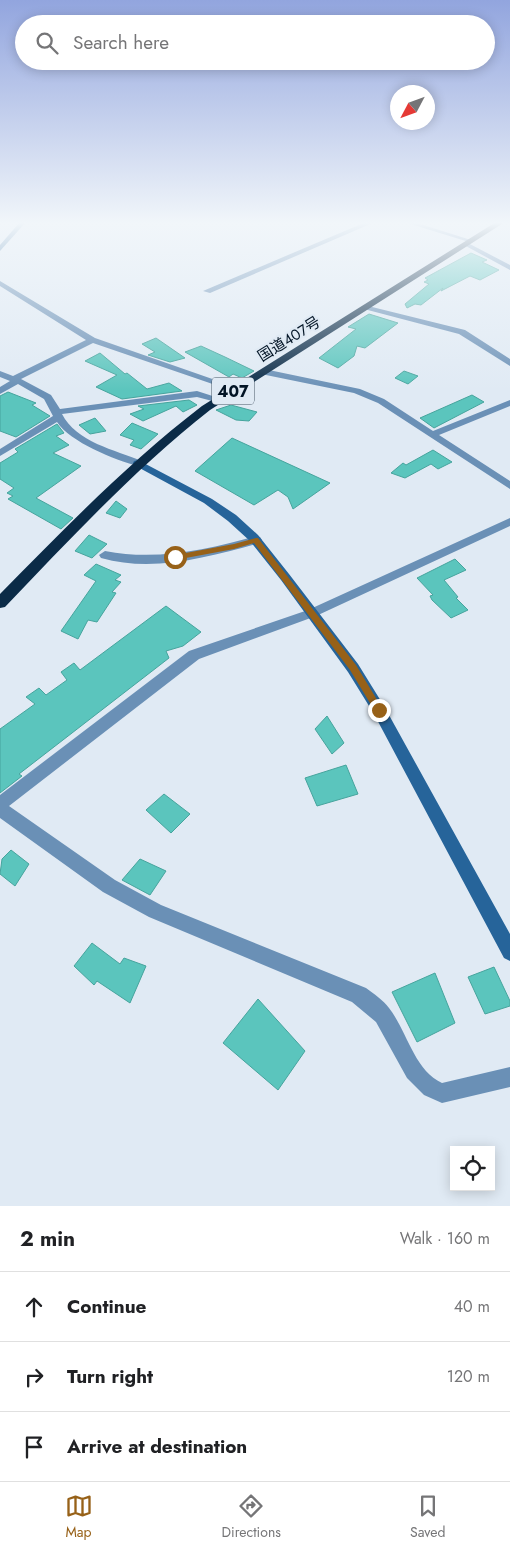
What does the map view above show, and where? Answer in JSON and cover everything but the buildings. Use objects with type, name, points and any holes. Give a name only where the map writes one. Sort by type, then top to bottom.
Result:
[{"type":"highway","name":"国道407号","points":[[0,603],[138,463],[176,430],[236,389],[412,278]]},
{"type":"street","points":[[207,291],[237,278]]},
{"type":"street","points":[[0,283],[92,340],[236,389]]},
{"type":"street","points":[[367,308],[462,332],[510,363]]},
{"type":"street","points":[[0,392],[15,380],[92,340]]},
{"type":"street","points":[[264,372],[358,391],[380,401],[510,486]]},
{"type":"street","points":[[0,374],[44,394],[51,401],[56,414],[66,429],[78,438],[138,463],[208,501],[232,518],[256,540],[353,668],[379,710],[510,952]]},
{"type":"street","points":[[0,453],[56,414],[197,394],[220,400]]},
{"type":"street","points":[[431,435],[510,403]]},
{"type":"street","points":[[0,804],[194,655],[312,613],[510,522]]},
{"type":"street","points":[[105,555],[134,560],[175,557],[256,540]]},
{"type":"street","points":[[0,808],[108,886],[155,911],[359,995],[373,1003],[384,1015],[420,1081],[431,1090],[442,1093],[510,1077]]},
{"type":"route","points":[[175,557],[256,540],[353,668],[379,710]]}]
